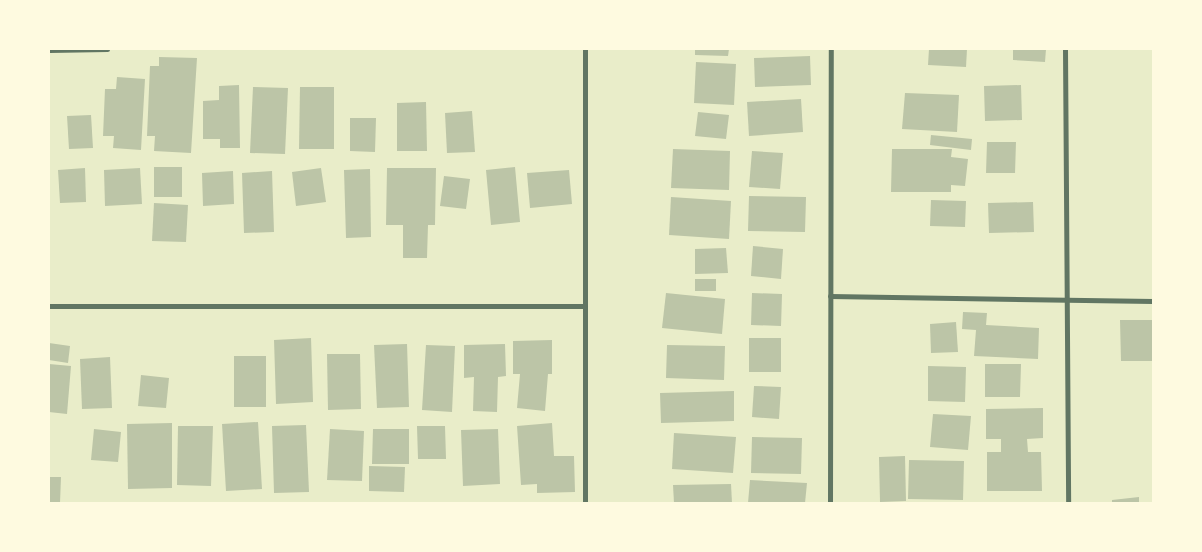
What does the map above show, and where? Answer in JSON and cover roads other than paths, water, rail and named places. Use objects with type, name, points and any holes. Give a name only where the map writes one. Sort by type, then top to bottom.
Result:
[{"type":"street","points":[[49,50],[107,49]]},
{"type":"street","points":[[585,49],[585,503]]},
{"type":"street","points":[[830,503],[831,49]]},
{"type":"street","points":[[1064,49],[1068,503]]},
{"type":"street","points":[[830,296],[1153,300]]},
{"type":"street","points":[[49,306],[584,306]]}]
